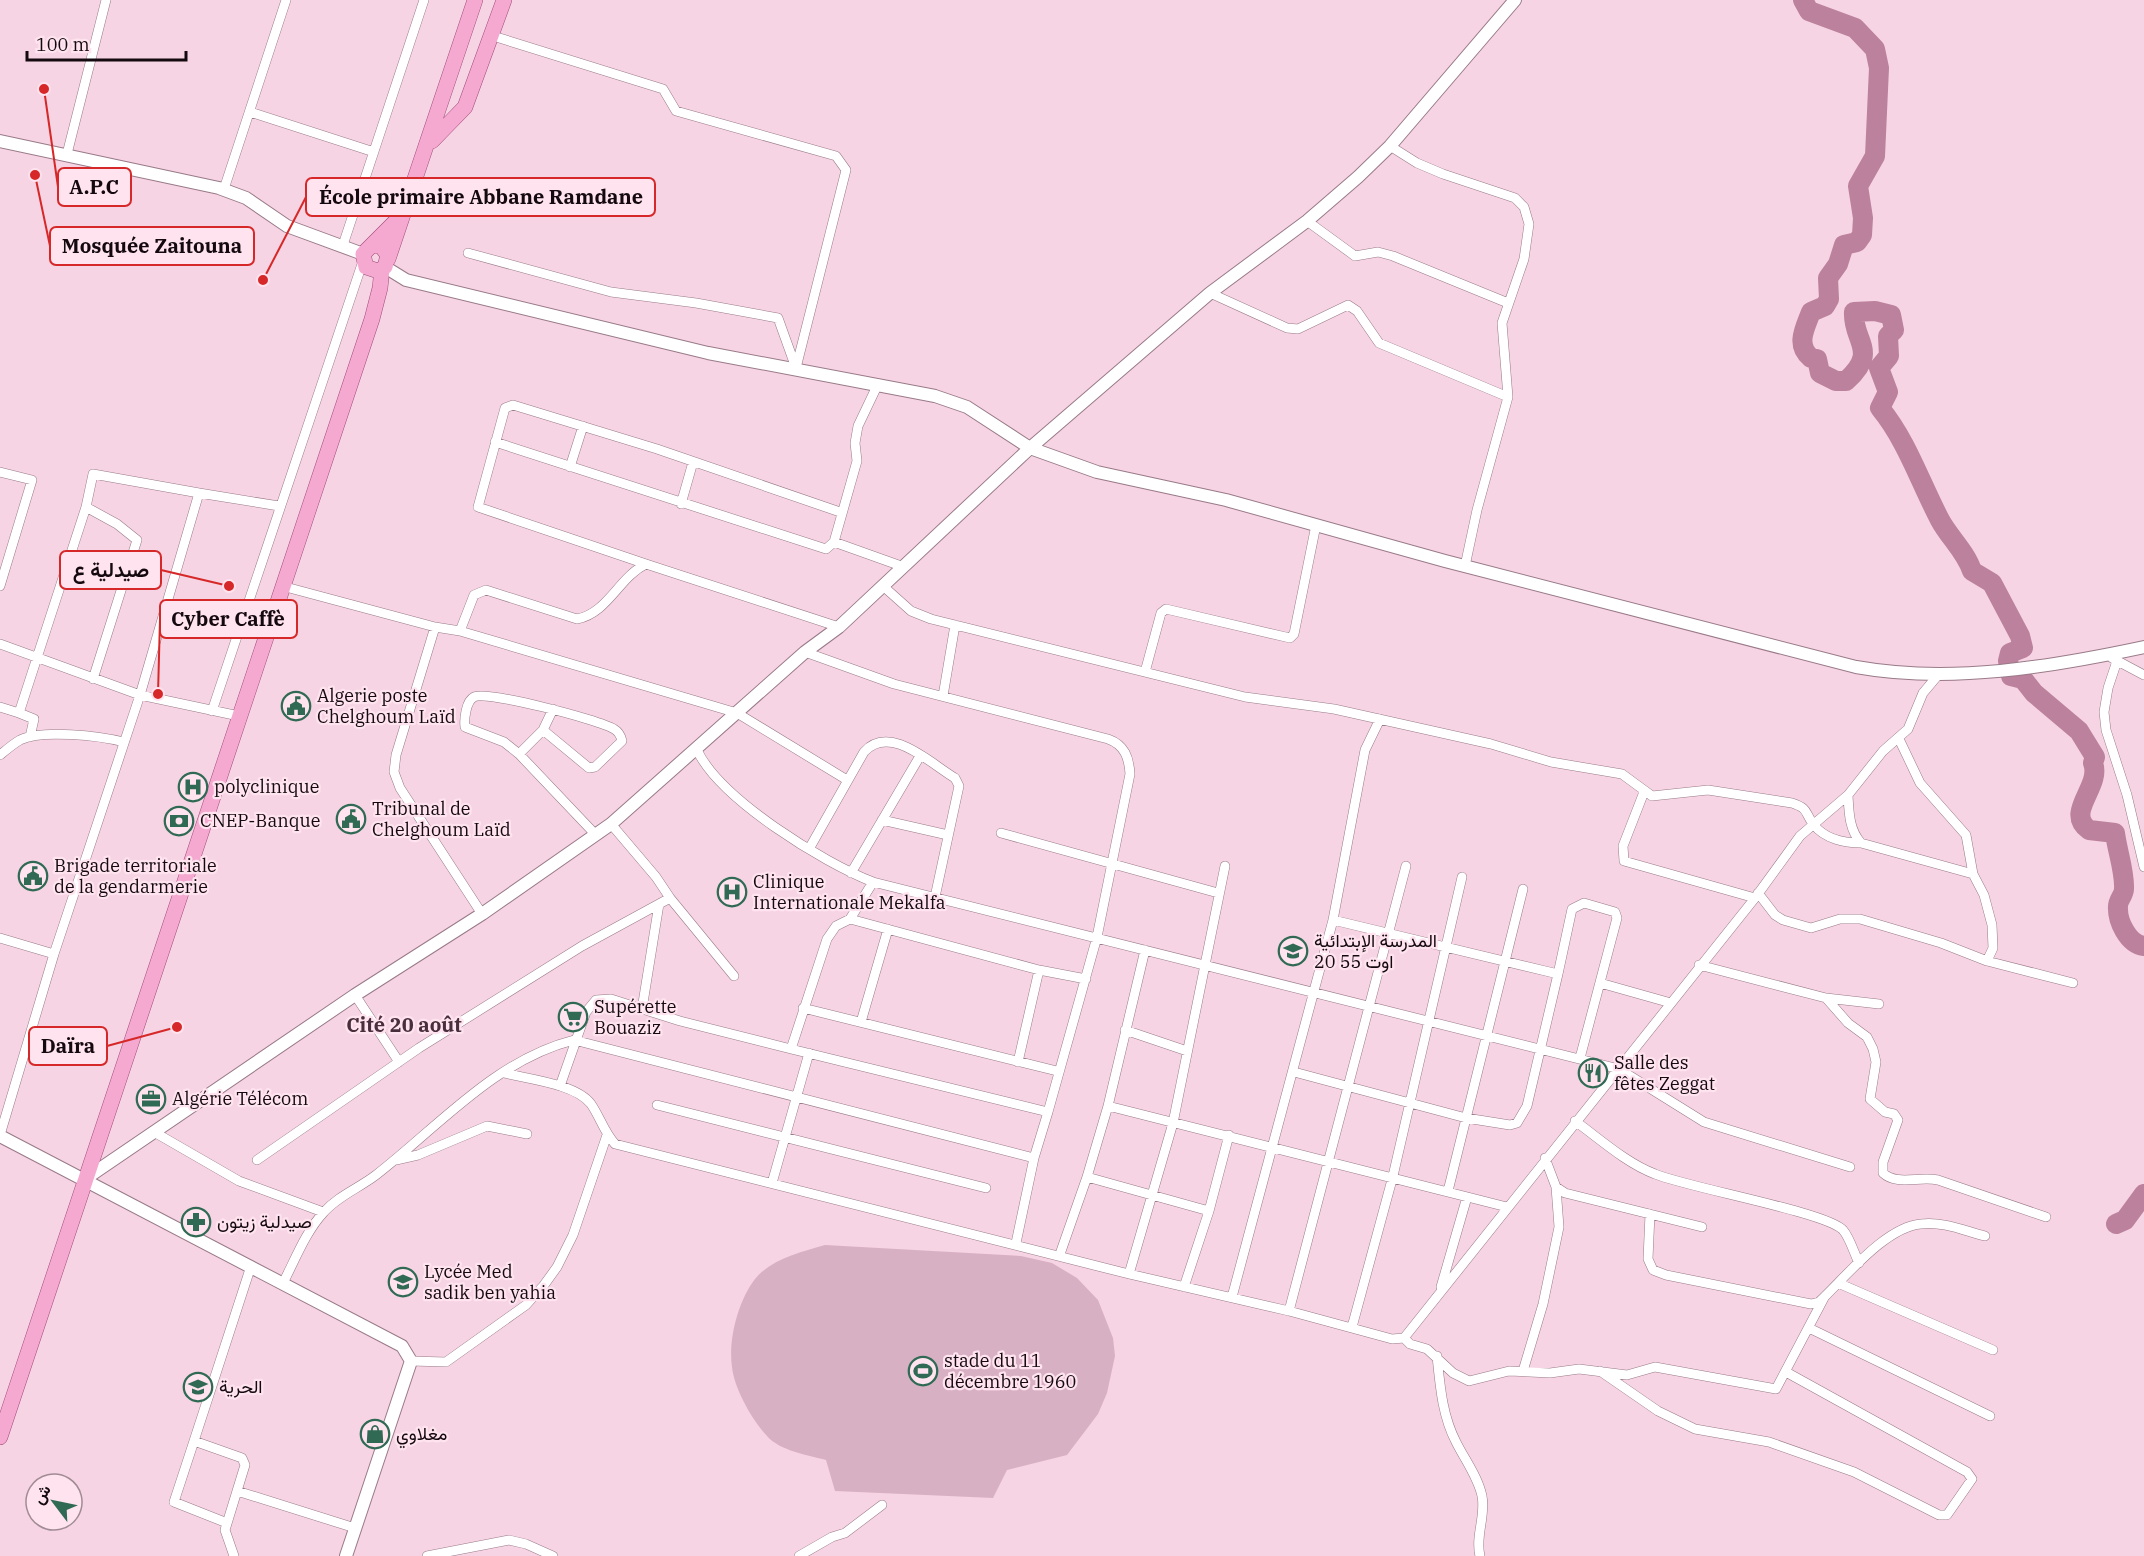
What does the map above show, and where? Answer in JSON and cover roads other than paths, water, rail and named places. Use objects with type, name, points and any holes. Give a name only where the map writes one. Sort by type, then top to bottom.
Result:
[{"type":"main road","points":[[0,1437],[372,319],[385,265],[430,143],[476,0]]},
{"type":"main road","points":[[430,143],[465,107],[493,36],[504,0]]},
{"type":"main road","points":[[366,253],[406,210]]},
{"type":"main road","points":[[366,253],[384,248],[385,265]]},
{"type":"main road","points":[[366,253],[370,270],[385,265]]},
{"type":"street","points":[[67,154],[106,0]]},
{"type":"street","points":[[224,189],[286,0]]},
{"type":"street","points":[[343,245],[423,0]]},
{"type":"street","points":[[85,1179],[356,995],[482,914],[611,824],[697,750],[805,651],[839,627],[1030,448],[1209,293],[1307,221],[1390,146],[1515,0]]},
{"type":"street","points":[[493,36],[663,89],[676,111],[836,156],[846,170],[796,368]]},
{"type":"street","points":[[250,112],[374,152]]},
{"type":"street","points":[[0,141],[224,189],[246,198],[287,226],[366,253],[279,506],[212,711]]},
{"type":"street","points":[[1390,146],[1417,163],[1443,174],[1504,193],[1524,207],[1528,224],[1524,259],[1502,323],[1508,397],[1477,510],[1465,566]]},
{"type":"street","points":[[1307,221],[1355,256],[1378,252],[1393,256],[1508,303]]},
{"type":"street","points":[[468,253],[611,292],[696,303],[778,318],[796,368]]},
{"type":"street","points":[[385,265],[406,280],[708,353],[935,396],[968,407],[1030,448],[1097,472],[1226,500],[1465,566],[1856,667],[1892,673],[1971,674],[2112,658],[2144,647]]},
{"type":"street","points":[[1209,293],[1287,328],[1298,329],[1348,305],[1357,311],[1379,343],[1508,397]]},
{"type":"street","points":[[495,442],[824,549],[834,542],[840,512],[857,461],[855,443],[858,426],[878,384]]},
{"type":"street","points":[[839,627],[478,507],[503,412],[509,405],[583,426],[840,512]]},
{"type":"street","points":[[570,467],[583,426]]},
{"type":"street","points":[[681,504],[693,462]]},
{"type":"street","points":[[0,472],[32,480],[0,586]]},
{"type":"street","points":[[19,713],[86,507],[93,474],[279,506]]},
{"type":"street","points":[[199,494],[140,695],[54,954],[0,1136],[402,1347],[411,1360]]},
{"type":"street","points":[[86,507],[117,524],[137,540],[93,679]]},
{"type":"street","points":[[1145,672],[1161,613],[1166,609],[1290,638],[1294,634],[1316,525]]},
{"type":"street","points":[[834,542],[904,567]]},
{"type":"street","points":[[460,632],[474,596],[479,592],[486,590],[577,619],[587,617],[598,609],[633,571],[646,564]]},
{"type":"street","points":[[282,586],[460,632],[737,713],[848,780]]},
{"type":"street","points":[[883,586],[910,611],[955,625],[1245,697],[1380,719],[1491,744],[1551,762],[1622,774],[1652,796],[1707,790],[1792,803],[1804,807],[1813,825],[1840,841],[1861,843],[1973,874]]},
{"type":"street","points":[[943,696],[955,625]]},
{"type":"street","points":[[435,627],[396,756],[394,772],[400,788],[482,914]]},
{"type":"street","points":[[0,644],[140,695],[239,716]]},
{"type":"street","points":[[805,651],[894,684],[1116,742],[1129,759],[1130,774],[1114,864],[1097,937],[1034,1158],[1016,1243]]},
{"type":"street","points":[[2112,658],[2144,675]]},
{"type":"street","points":[[2112,658],[2105,704],[2106,730],[2127,795],[2144,867]]},
{"type":"street","points":[[504,1072],[560,1086],[581,1094],[591,1103],[607,1135],[615,1143],[1060,1254],[1130,1274],[1352,1327],[1392,1339],[1404,1338],[1545,1158],[1619,1069],[1699,965],[1756,896],[1800,836],[1848,795],[1883,751],[1908,729],[1923,693],[1939,674]]},
{"type":"street","points":[[543,730],[589,768],[596,767],[622,741],[615,730],[607,726],[553,710],[488,694],[480,694],[470,700],[465,727],[504,742],[519,754],[595,834]]},
{"type":"street","points":[[0,707],[34,719],[30,737]]},
{"type":"street","points":[[519,754],[543,730],[553,710]]},
{"type":"street","points":[[1232,1297],[1333,920],[1365,750],[1380,719]]},
{"type":"street","points":[[0,754],[20,740],[30,737],[85,735],[124,742]]},
{"type":"street","points":[[1899,739],[1920,783],[1966,835],[1973,874],[1984,895],[1992,925],[1993,948],[1987,961]]},
{"type":"street","points":[[809,849],[872,743],[882,740],[896,743],[958,782],[958,795],[935,897]]},
{"type":"street","points":[[697,750],[705,765],[719,781],[809,849],[851,873],[873,882],[1619,1069],[1704,1122],[1850,1167]]},
{"type":"street","points":[[851,873],[920,756]]},
{"type":"street","points":[[1644,792],[1629,823],[1623,846],[1624,861],[1756,896],[1775,915],[1791,923],[1811,927],[1840,919],[1860,919],[1941,943],[1987,961],[2073,983]]},
{"type":"street","points":[[1848,795],[1849,819],[1854,835],[1861,843]]},
{"type":"street","points":[[882,820],[948,836]]},
{"type":"street","points":[[611,824],[734,976]]},
{"type":"street","points":[[1001,833],[1218,893]]},
{"type":"street","points":[[1130,1274],[1173,1123],[1225,866]]},
{"type":"street","points":[[1288,1311],[1371,1006],[1406,866]]},
{"type":"street","points":[[1352,1327],[1393,1176],[1462,877]]},
{"type":"street","points":[[791,1049],[827,939],[836,926],[850,919],[873,882]]},
{"type":"street","points":[[1448,1191],[1488,1037],[1522,889]]},
{"type":"street","points":[[257,1160],[399,1062],[582,946],[670,898]]},
{"type":"street","points":[[1294,1072],[1466,1118],[1510,1125],[1517,1123],[1527,1106],[1572,909],[1584,903],[1610,910],[1616,915],[1580,1058]]},
{"type":"street","points":[[642,1009],[659,904]]},
{"type":"street","points":[[850,919],[1039,970],[1086,979]]},
{"type":"street","points":[[1333,920],[1445,945],[1558,974]]},
{"type":"street","points":[[861,1022],[888,929]]},
{"type":"street","points":[[0,938],[54,954]]},
{"type":"street","points":[[1060,1254],[1087,1177],[1108,1106],[1145,950]]},
{"type":"street","points":[[1699,965],[1826,998],[1879,1004]]},
{"type":"street","points":[[1017,1062],[1039,970]]},
{"type":"street","points":[[1600,983],[1671,1003]]},
{"type":"street","points":[[356,995],[399,1062]]},
{"type":"street","points":[[1826,998],[1848,1023],[1867,1037],[1874,1049],[1876,1062],[1870,1100],[1885,1112],[1894,1114],[1898,1120],[1883,1162],[1883,1173],[1889,1179],[1925,1177],[1938,1180],[2046,1217]]},
{"type":"street","points":[[560,1086],[574,1040],[586,1012],[596,1000],[611,999],[791,1049],[1048,1112]]},
{"type":"street","points":[[803,1008],[1058,1071]]},
{"type":"street","points":[[1125,1030],[1187,1051]]},
{"type":"street","points":[[283,1283],[323,1212],[393,1161],[440,1119],[504,1072],[546,1047],[574,1040],[1034,1158]]},
{"type":"street","points":[[772,1182],[809,1053]]},
{"type":"street","points":[[657,1105],[986,1188]]},
{"type":"street","points":[[1108,1106],[1229,1135],[1328,1163],[1393,1176],[1507,1207]]},
{"type":"street","points":[[1575,1121],[1639,1167],[1653,1174],[1685,1185],[1808,1215],[1837,1225],[1846,1234],[1859,1263]]},
{"type":"street","points":[[393,1161],[418,1155],[487,1126],[527,1134]]},
{"type":"street","points":[[154,1132],[239,1181],[323,1212]]},
{"type":"street","points":[[411,1360],[446,1362],[526,1305],[544,1285],[557,1267],[573,1235],[607,1135]]},
{"type":"street","points":[[1184,1287],[1209,1211],[1229,1135]]},
{"type":"street","points":[[1523,1371],[1543,1304],[1559,1227],[1556,1187],[1545,1158]]},
{"type":"street","points":[[1087,1177],[1209,1211]]},
{"type":"street","points":[[1556,1187],[1565,1193],[1702,1227]]},
{"type":"street","points":[[1440,1290],[1467,1197]]},
{"type":"street","points":[[1650,1214],[1648,1259],[1653,1270],[1666,1275],[1811,1304],[1825,1296],[1859,1263],[1909,1226],[1938,1225],[1985,1236]]},
{"type":"street","points":[[227,1523],[174,1502],[251,1266]]},
{"type":"street","points":[[1838,1283],[1993,1350]]},
{"type":"street","points":[[1404,1338],[1410,1344],[1427,1349],[1453,1373],[1469,1381],[1509,1371],[1550,1373],[1580,1369],[1627,1375],[1655,1367],[1776,1389],[1825,1296]]},
{"type":"street","points":[[1809,1328],[1990,1416]]},
{"type":"street","points":[[1437,1356],[1441,1398],[1449,1426],[1482,1494],[1484,1509],[1478,1548],[1480,1556]]},
{"type":"street","points":[[346,1556],[411,1360]]},
{"type":"street","points":[[1600,1371],[1659,1411],[1695,1429],[1780,1446],[1854,1472],[1940,1515],[1947,1515],[1953,1508],[1972,1479],[1967,1472],[1786,1372]]},
{"type":"street","points":[[194,1442],[242,1458],[245,1465],[225,1530],[234,1556]]},
{"type":"street","points":[[237,1491],[355,1528]]},
{"type":"street","points":[[799,1556],[832,1537],[845,1533],[882,1505]]},
{"type":"street","points":[[427,1556],[510,1540],[526,1544],[553,1556]]},
{"type":"waterway","points":[[1803,0],[1809,11],[1855,28],[1875,49],[1879,68],[1875,156],[1858,186],[1863,218],[1862,235],[1857,242],[1844,245],[1838,264],[1828,278],[1829,299],[1825,306],[1811,312],[1804,330],[1803,348],[1811,358],[1817,359],[1820,373],[1836,381],[1846,381],[1856,371],[1863,354],[1854,322],[1854,312],[1875,311],[1891,315],[1894,330],[1888,336],[1889,356],[1879,368],[1888,392],[1880,408],[1906,448],[1944,526],[1966,557],[1972,571],[1992,583],[2020,636],[2023,648],[2010,653],[2008,661],[2011,676],[2023,679],[2034,693],[2079,731],[2095,757],[2093,781],[2080,815],[2082,823],[2089,830],[2115,833],[2124,882],[2124,891],[2118,904],[2119,918],[2128,936],[2144,946]]},
{"type":"waterway","points":[[2116,1224],[2125,1220],[2144,1194]]},
{"type":"place","name":"A.P.C","points":[[44,89]]},
{"type":"place","name":"Mosquée Zaitouna","points":[[35,175]]},
{"type":"place","name":"École primaire Abbane Ramdane","points":[[263,280]]},
{"type":"place","name":"صيدلية ع","points":[[229,586]]},
{"type":"place","name":"Cyber Caffè","points":[[158,694]]},
{"type":"place","name":"Algerie poste Chelghoum Laïd","points":[[296,706]]},
{"type":"place","name":"polyclinique","points":[[193,787]]},
{"type":"place","name":"Tribunal de Chelghoum Laïd","points":[[351,819]]},
{"type":"place","name":"CNEP-Banque","points":[[179,821]]},
{"type":"place","name":"Brigade territoriale de la gendarmerie","points":[[33,876]]},
{"type":"place","name":"Clinique Internationale Mekalfa","points":[[732,892]]},
{"type":"place","name":"المدرسة الإبتدائية 20 اوت 55","points":[[1293,951]]},
{"type":"place","name":"Supérette Bouaziz","points":[[573,1017]]},
{"type":"place","name":"Daïra","points":[[177,1027]]},
{"type":"place","name":"Salle des fêtes Zeggat","points":[[1593,1073]]},
{"type":"place","name":"Algérie Télécom","points":[[151,1099]]},
{"type":"place","name":"صيدلية زيتون","points":[[196,1222]]},
{"type":"place","name":"Lycée Med sadik ben yahia","points":[[403,1282]]},
{"type":"place","name":"stade du 11 décembre 1960","points":[[923,1371]]},
{"type":"place","name":"الحرية","points":[[198,1387]]},
{"type":"place","name":"مغلاوي","points":[[375,1434]]},
{"type":"district","name":"Cité 20 août","points":[[404,1025]]}]
